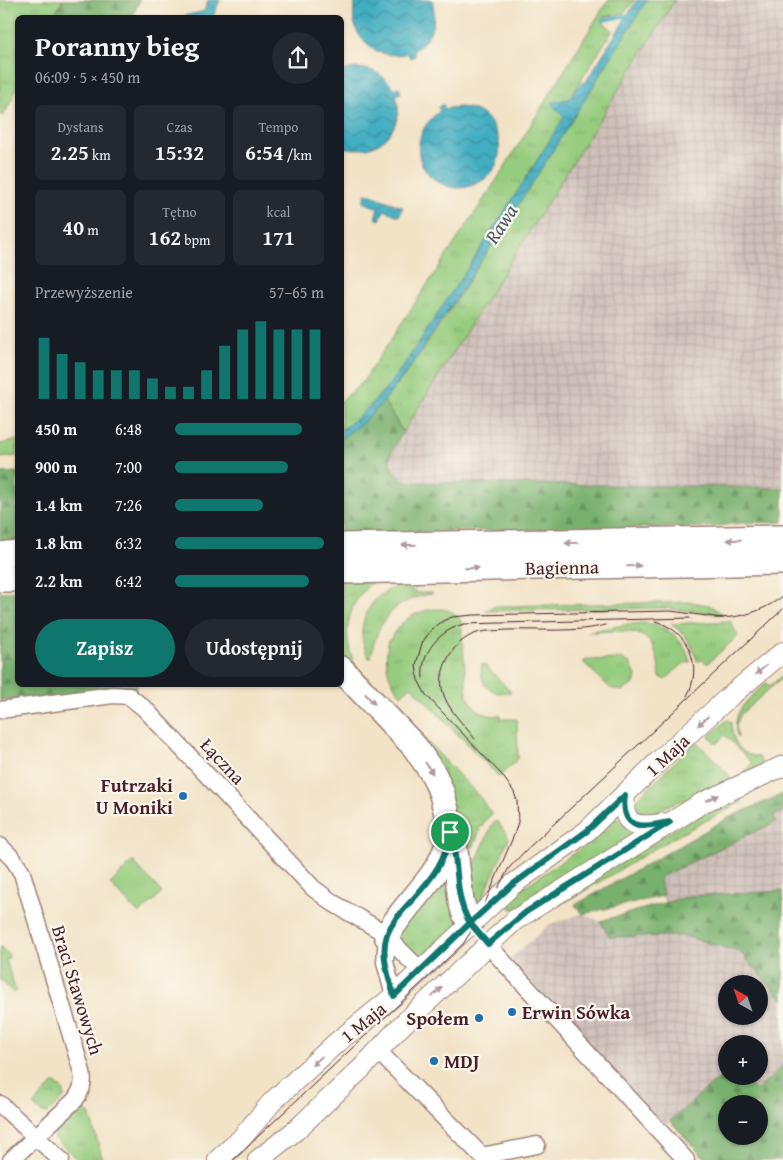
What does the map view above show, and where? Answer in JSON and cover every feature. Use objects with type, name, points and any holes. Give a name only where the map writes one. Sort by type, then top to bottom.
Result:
[{"type":"main road","name":"Bagienna","points":[[344,546],[783,538]]},
{"type":"main road","points":[[0,554],[15,553]]},
{"type":"main road","name":"Bagienna","points":[[344,570],[783,562]]},
{"type":"main road","points":[[0,579],[15,579]]},
{"type":"main road","points":[[344,672],[415,747],[434,774],[442,794],[454,842],[461,900],[470,923]]},
{"type":"main road","points":[[387,936],[402,911],[435,874],[448,846],[450,832]]},
{"type":"street","name":"1 Maja","points":[[218,1160],[240,1140],[272,1102],[344,1036],[394,996],[512,885],[587,831],[661,759],[730,696],[783,652]]},
{"type":"street","name":"Łączna","points":[[0,710],[113,695],[129,696],[145,708],[313,888],[333,904],[387,936],[421,971]]},
{"type":"street","name":"1 Maja","points":[[258,1160],[296,1130],[361,1069],[402,1025],[488,944],[526,912],[702,802],[783,766]]},
{"type":"street","points":[[625,795],[623,809],[625,816],[630,821],[646,826],[670,822]]},
{"type":"street","name":"Braci Stawowych","points":[[0,846],[13,859],[22,873],[80,1062],[84,1081],[82,1091],[75,1100],[10,1160]]},
{"type":"street","points":[[470,923],[504,963],[686,1160]]},
{"type":"street","points":[[387,936],[385,962],[394,996]]},
{"type":"street","name":"1 Maja","points":[[378,1051],[482,1156],[536,1145]]},
{"type":"street","points":[[0,1104],[61,1160]]},
{"type":"shaded area","points":[[675,0],[783,0],[783,488],[407,482],[399,477],[391,468],[389,458],[396,443]]},
{"type":"shaded area","points":[[783,812],[783,891],[689,896],[664,903],[660,877],[776,823],[773,815]]},
{"type":"shaded area","points":[[582,914],[600,921],[610,937],[684,936],[740,952],[761,975],[718,975],[718,1025],[768,1025],[768,983],[783,1000],[783,1066],[768,1080],[768,1035],[718,1035],[718,1079],[662,1128],[510,959],[550,924]]},
{"type":"shaded area","points":[[749,1085],[762,1085],[756,1091]]},
{"type":"green space","points":[[0,0],[63,0],[54,15],[15,15],[15,92],[4,115],[0,115]]},
{"type":"green space","points":[[63,0],[140,0],[133,15],[54,15]]},
{"type":"green space","points":[[608,0],[635,0],[624,13],[603,17],[604,23],[613,30],[569,99],[552,103],[565,117],[398,373],[372,404],[344,428],[344,398],[362,383],[496,181]]},
{"type":"green space","points":[[647,0],[675,0],[403,432],[384,401],[411,367],[448,312]]},
{"type":"green space","points":[[384,401],[403,432],[394,447],[390,459],[391,465],[394,471],[407,482],[783,488],[783,522],[743,523],[706,527],[344,533],[344,436],[365,421]]},
{"type":"green space","points":[[15,440],[15,456],[0,458],[0,444]]},
{"type":"green space","points":[[15,472],[15,540],[0,540],[0,473]]},
{"type":"green space","points":[[344,578],[375,580],[358,599],[352,609],[349,621],[349,644],[357,668],[479,796],[492,814],[485,820],[482,827],[480,826],[462,872],[455,822],[344,663]]},
{"type":"green space","points":[[415,584],[415,588],[411,588],[411,591],[432,594],[408,601],[390,614],[377,633],[371,658],[369,658],[362,634],[363,622],[368,610],[384,593],[395,587]]},
{"type":"green space","points":[[15,591],[15,687],[137,687],[134,692],[0,701],[0,592]]},
{"type":"green space","points":[[692,602],[709,605],[725,615],[664,608],[485,611],[496,606]]},
{"type":"green space","points":[[435,609],[450,611],[461,621],[467,695],[472,704],[480,711],[489,715],[500,715],[501,719],[517,719],[518,759],[499,777],[411,686],[401,695],[389,675],[387,654],[389,639],[408,618],[421,612]]},
{"type":"green space","points":[[730,621],[738,636],[707,664],[703,660],[697,661],[688,640],[671,624]]},
{"type":"green space","points":[[628,624],[653,624],[668,630],[674,635],[684,646],[690,662],[684,663],[665,680],[660,677],[653,647],[638,634],[616,631],[587,632]]},
{"type":"green space","points":[[621,659],[630,663],[636,676],[634,684],[622,691],[610,688],[583,662],[587,660]]},
{"type":"green space","points":[[482,664],[511,692],[497,693],[485,686],[481,675]]},
{"type":"green space","points":[[783,675],[741,714],[736,725],[738,714],[747,700],[766,683],[770,686]]},
{"type":"green space","points":[[727,720],[731,722],[733,735],[738,746],[746,753],[759,757],[763,766],[744,774],[743,772],[752,763],[725,735],[716,744],[709,736]]},
{"type":"green space","points":[[696,741],[728,774],[732,781],[669,805],[645,818],[634,816],[634,802]]},
{"type":"green space","points":[[739,794],[742,802],[671,839],[569,900],[542,913],[662,836]]},
{"type":"green space","points":[[783,794],[783,812],[773,815],[776,822],[660,877],[663,896],[582,914],[575,905],[730,817]]},
{"type":"green space","points":[[616,818],[634,834],[514,910],[508,906],[508,898],[593,840]]},
{"type":"green space","points":[[497,821],[509,838],[481,902],[473,909],[468,880],[492,825]]},
{"type":"green space","points":[[133,861],[162,893],[139,914],[110,884]]},
{"type":"green space","points":[[453,882],[463,919],[420,960],[394,934],[440,883]]},
{"type":"green space","points":[[783,891],[783,1000],[768,983],[768,975],[761,975],[740,952],[684,936],[610,937],[600,921],[689,896]]},
{"type":"green space","points":[[0,946],[10,956],[6,960],[16,992],[14,993],[0,980]]},
{"type":"green space","points":[[783,1066],[783,1160],[706,1160],[670,1121],[718,1079],[718,1085],[749,1085],[756,1091],[762,1085],[768,1085],[768,1080]]},
{"type":"green space","points":[[55,1082],[64,1091],[64,1098],[48,1113],[42,1113],[33,1105]]},
{"type":"green space","points":[[83,1109],[89,1113],[103,1160],[77,1160],[54,1137],[55,1132]]},
{"type":"water","points":[[208,0],[220,0],[214,15],[188,15],[204,11]]},
{"type":"water","points":[[356,0],[432,0],[434,15],[432,29],[424,41],[413,51],[415,56],[410,58],[408,53],[384,54],[365,43],[358,34],[354,24],[353,12]]},
{"type":"water","name":"Rawa","points":[[637,0],[647,0],[530,187],[411,366],[384,401],[365,421],[344,436],[344,428],[372,404],[410,356],[535,164],[564,117],[553,106],[552,102],[569,99],[582,82],[585,83]]},
{"type":"water","points":[[353,68],[366,69],[386,80],[394,89],[399,87],[401,93],[396,95],[397,119],[392,130],[376,145],[354,149],[344,147],[344,71]]},
{"type":"water","points":[[443,104],[445,109],[464,107],[479,113],[491,123],[498,136],[499,151],[496,166],[486,178],[470,186],[453,188],[445,185],[428,174],[422,165],[419,155],[421,136],[425,127],[440,111],[438,107]]},
{"type":"water","points":[[366,193],[403,207],[399,216],[384,210],[380,220],[375,218],[378,208],[363,202]]},
{"type":"waterway","points":[[603,20],[631,15]]},
{"type":"tram line","points":[[715,618],[734,617],[751,613],[775,602],[783,596]]},
{"type":"tram line","points":[[498,888],[509,868],[524,852],[783,609]]},
{"type":"tram line","points":[[233,1160],[463,944],[477,922],[514,835],[518,822],[517,801],[514,792],[502,775],[426,695],[418,680],[416,665],[422,643],[432,629],[452,617],[474,615],[671,611],[722,618]]},
{"type":"tram line","points":[[423,678],[425,659],[433,644],[447,631],[464,624],[690,618]]},
{"type":"tram line","points":[[655,621],[676,632],[690,651],[694,673],[692,685],[687,696]]},
{"type":"tram line","points":[[475,739],[453,712],[443,694],[443,672],[447,660],[459,643],[472,635],[485,631],[570,630],[606,625]]},
{"type":"place","name":"Futrzaki U Moniki","points":[[183,796]]},
{"type":"place","name":"Erwin Sówka","points":[[512,1012]]},
{"type":"place","name":"Społem","points":[[479,1018]]},
{"type":"place","name":"MDJ","points":[[434,1061]]},
{"type":"route","points":[[450,832],[448,846],[435,874],[402,911],[387,936],[385,962],[394,996],[470,923],[488,944],[526,912],[670,822],[646,826],[630,821],[625,816],[623,809],[625,795],[587,831],[512,885],[470,923],[461,900],[454,842],[450,832]]}]
